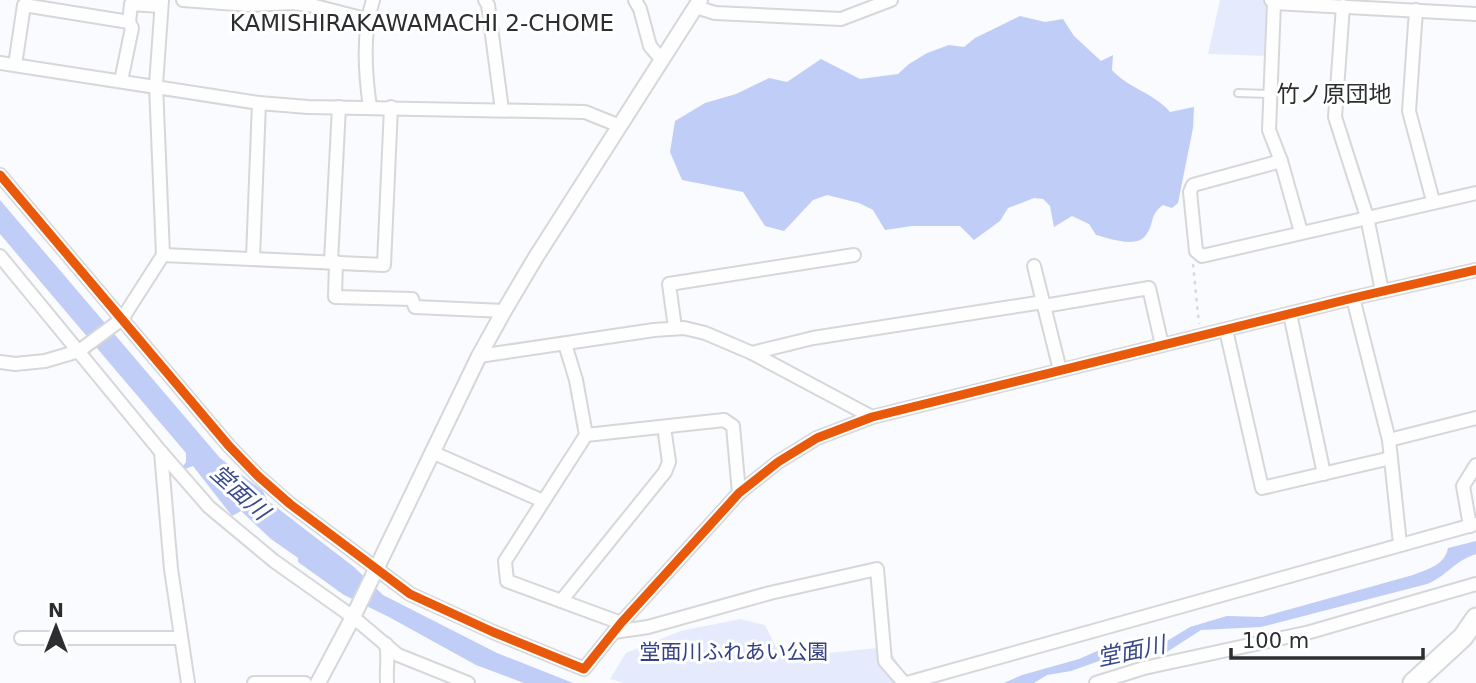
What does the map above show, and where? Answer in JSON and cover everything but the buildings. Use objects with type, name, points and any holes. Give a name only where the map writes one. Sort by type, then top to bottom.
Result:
[{"type":"main road","points":[[1413,683],[1470,641],[1476,618]]},
{"type":"street","points":[[183,0],[315,6],[369,20]]},
{"type":"street","points":[[370,107],[366,82],[369,20],[373,0]]},
{"type":"street","points":[[485,0],[488,5],[502,110]]},
{"type":"street","points":[[635,0],[650,46],[662,60]]},
{"type":"street","points":[[318,683],[504,311],[698,3],[715,13],[841,19],[891,0]]},
{"type":"street","points":[[1301,232],[1281,161],[1269,130],[1272,2],[1476,14]]},
{"type":"street","points":[[0,362],[15,364],[45,361],[79,351],[120,322],[163,255],[156,85],[162,3],[131,4],[129,22],[132,28],[121,81]]},
{"type":"street","points":[[15,65],[24,5],[129,22]]},
{"type":"street","points":[[1343,6],[1335,117],[1367,216],[1382,291]]},
{"type":"street","points":[[1416,10],[1409,111],[1433,201]]},
{"type":"street","points":[[0,63],[259,103],[585,112],[620,126]]},
{"type":"street","points":[[253,258],[259,103]]},
{"type":"street","points":[[340,107],[333,262],[335,297],[412,299],[415,307],[504,311]]},
{"type":"street","points":[[163,255],[384,265],[391,107]]},
{"type":"street","points":[[1281,161],[1193,185],[1190,192],[1197,257],[1476,193]]},
{"type":"street","points":[[0,175],[120,322],[229,446],[290,504],[410,594],[493,632],[584,668],[739,493],[778,462],[817,438],[872,416],[1476,270]]},
{"type":"street","points":[[0,256],[209,507],[246,540],[320,596],[353,617],[398,655],[468,683]]},
{"type":"street","points":[[675,328],[669,284],[855,256]]},
{"type":"street","points":[[1034,266],[1060,370]]},
{"type":"street","points":[[752,353],[813,338],[1149,288],[1162,345]]},
{"type":"street","points":[[1353,298],[1389,440],[1400,544]]},
{"type":"street","points":[[1290,314],[1324,474]]},
{"type":"street","points":[[480,356],[675,328],[705,333],[752,353],[872,416]]},
{"type":"street","points":[[1226,330],[1262,488],[1391,458]]},
{"type":"street","points":[[565,344],[576,380],[586,435],[505,561],[507,581],[561,601],[617,628],[648,628],[770,593],[877,569],[885,661],[905,683],[1473,525],[1463,486],[1476,465]]},
{"type":"street","points":[[1389,440],[1476,418]]},
{"type":"street","points":[[586,435],[724,420],[733,426],[739,493]]},
{"type":"street","points":[[561,601],[665,472],[668,462],[664,427]]},
{"type":"street","points":[[161,452],[171,569],[188,683]]},
{"type":"street","points":[[434,453],[542,501]]},
{"type":"street","points":[[1096,683],[1144,668],[1310,632],[1476,584]]},
{"type":"street","points":[[21,638],[181,638]]},
{"type":"street","points":[[386,644],[389,658],[386,669],[387,683]]},
{"type":"street","points":[[254,683],[306,683]]},
{"type":"lane","points":[[1238,93],[1270,94]]},
{"type":"path","points":[[1197,257],[1200,336]]},
{"type":"green space","points":[[1220,0],[1265,0],[1270,5],[1269,56],[1208,54]]},
{"type":"green space","name":"堂面川ふれあい公園","points":[[740,619],[765,625],[776,647],[787,657],[878,648],[893,656],[911,683],[624,683],[610,679],[626,653],[681,631]]},
{"type":"water","points":[[1020,16],[1045,22],[1063,19],[1074,36],[1101,61],[1113,55],[1112,70],[1118,76],[1164,105],[1170,112],[1194,107],[1193,128],[1178,203],[1172,208],[1163,205],[1159,209],[1149,231],[1142,239],[1129,242],[1096,235],[1089,224],[1072,216],[1054,227],[1050,206],[1043,199],[1034,198],[1008,208],[1000,221],[974,240],[960,226],[912,226],[885,230],[873,210],[859,203],[827,195],[813,200],[784,231],[765,226],[743,192],[682,180],[670,152],[675,121],[705,103],[736,94],[769,78],[787,82],[821,59],[860,79],[898,74],[927,53],[949,45],[964,47],[975,38]]},
{"type":"water","name":"堂面川","points":[[0,200],[220,458],[263,491],[267,500],[354,567],[383,595],[497,653],[573,683],[524,683],[476,665],[344,595],[298,562],[298,558],[271,539],[241,511],[232,516],[193,466],[185,469],[183,466],[186,453],[0,234]]},
{"type":"water","name":"堂面川","points":[[1476,541],[1476,554],[1427,584],[1261,627],[1201,630],[1167,652],[1113,656],[1071,671],[1047,675],[1034,683],[1004,683],[1022,675],[1079,659],[1104,648],[1129,642],[1167,641],[1190,627],[1227,616],[1262,617],[1413,575],[1440,562],[1448,548]]},
{"type":"cycle path","points":[[0,175],[229,446],[290,504],[410,594],[584,669],[621,623],[739,493],[778,462],[817,438],[872,417],[1476,270]]},
{"type":"district","name":"KAMISHIRAKAWAMACHI 2-CHOME","points":[[422,23]]},
{"type":"district","name":"竹ノ原団地","points":[[1334,94]]}]
